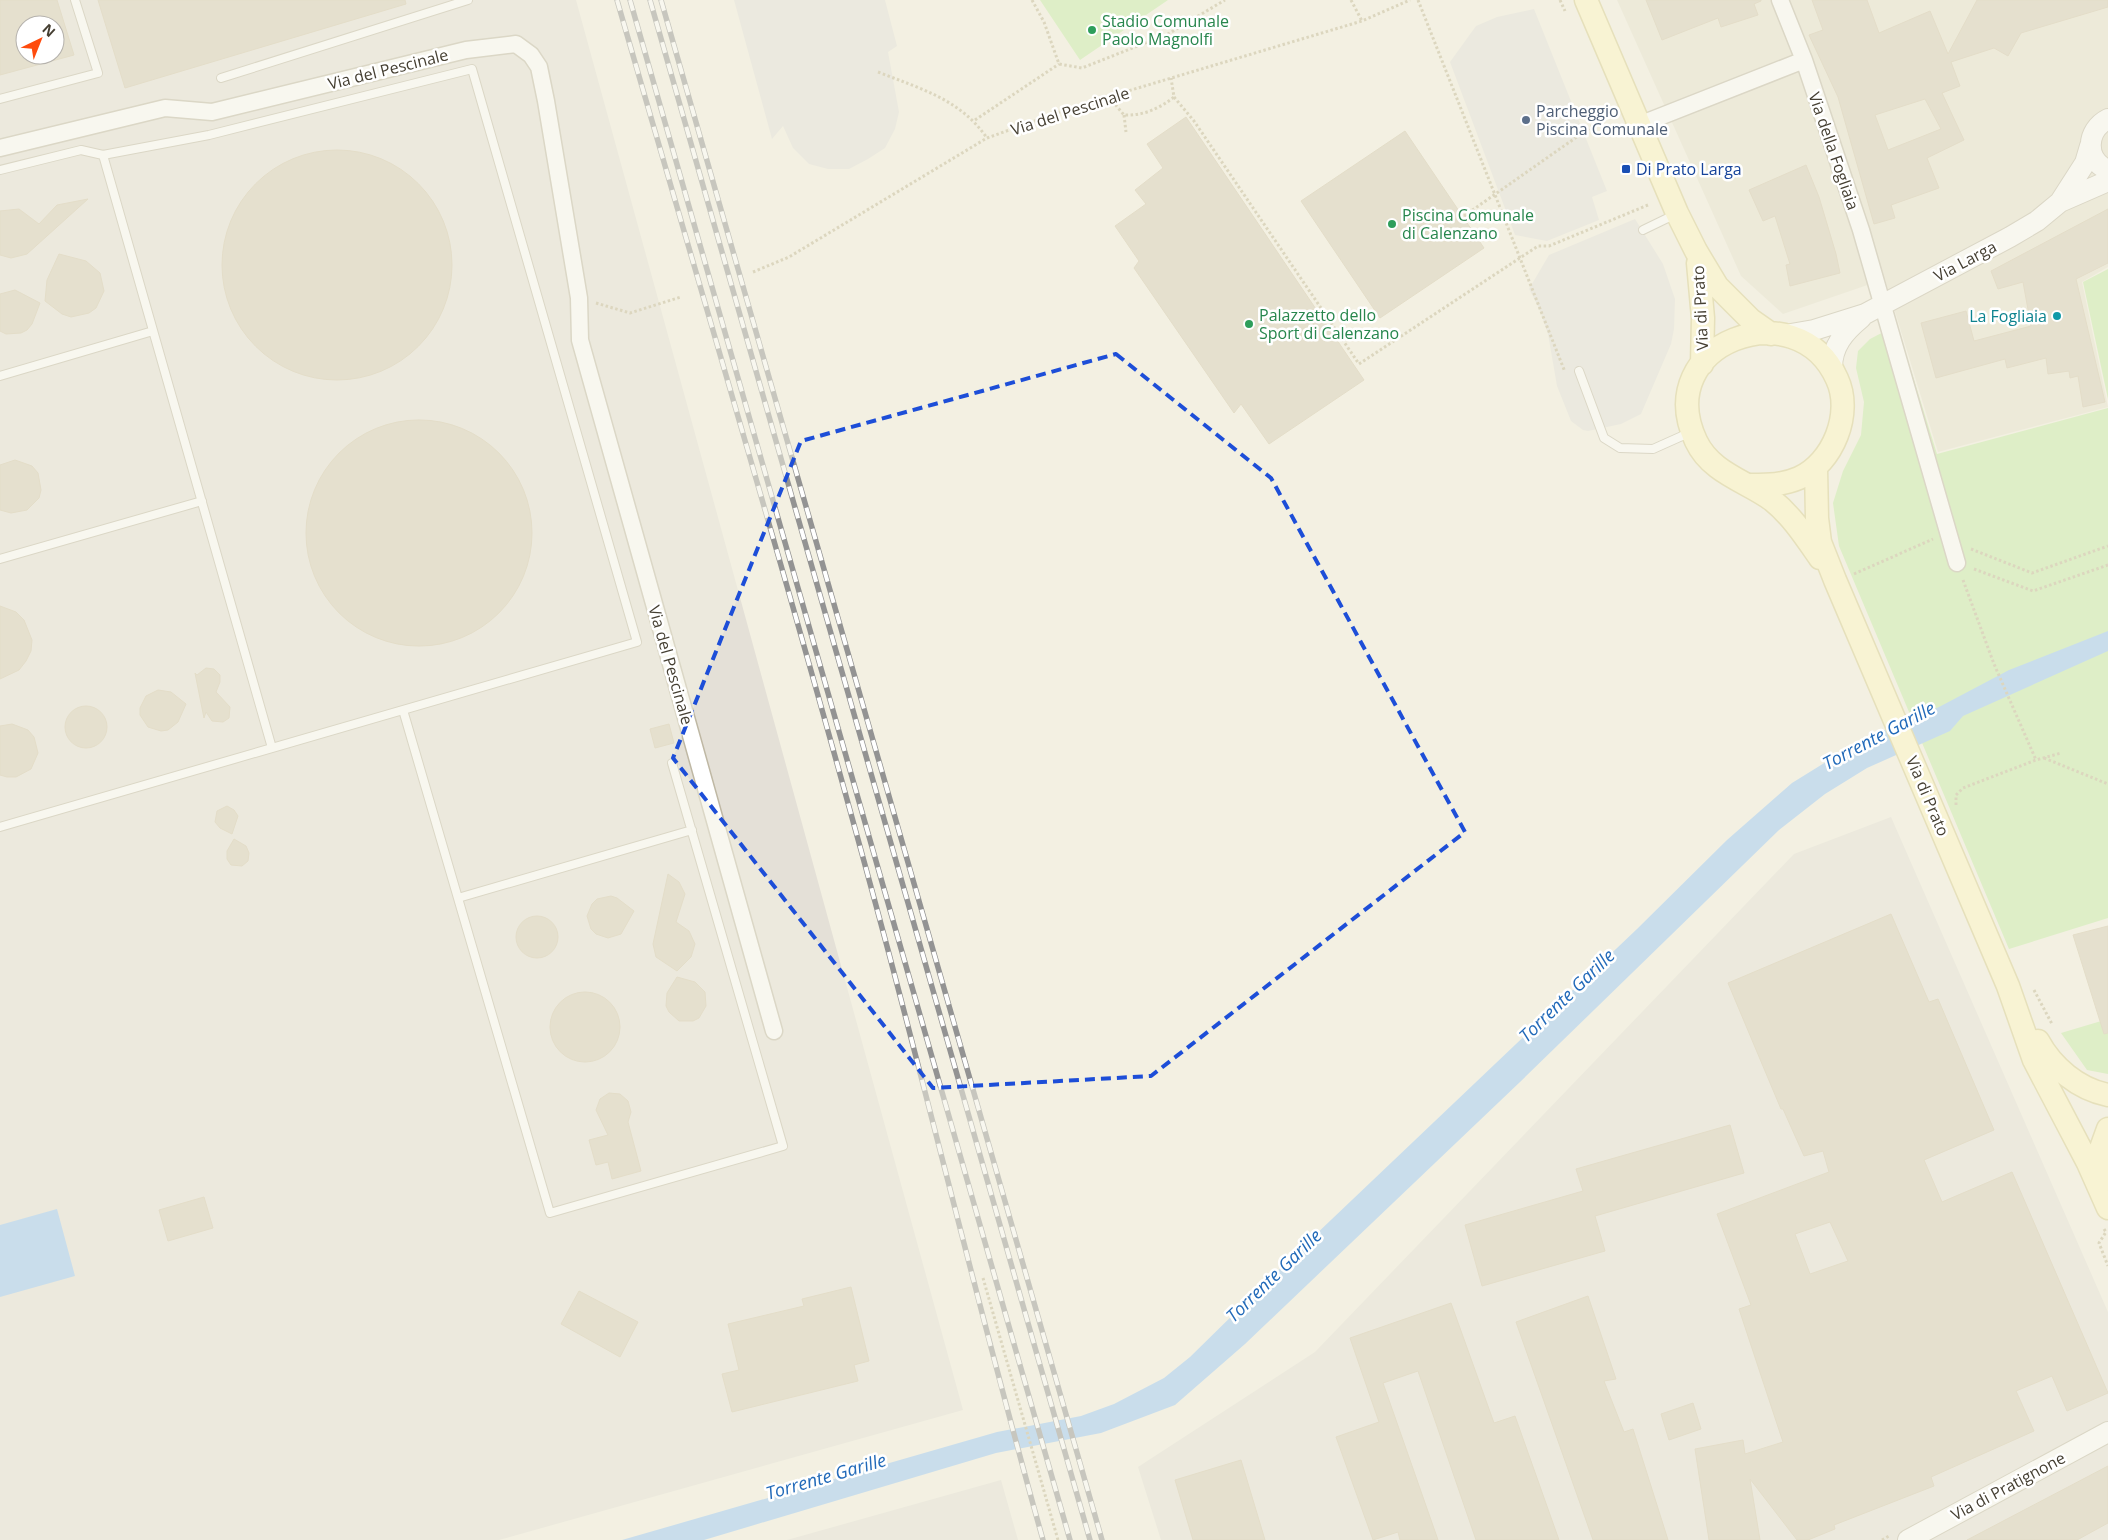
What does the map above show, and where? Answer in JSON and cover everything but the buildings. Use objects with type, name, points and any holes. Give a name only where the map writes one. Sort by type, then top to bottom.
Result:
[{"type":"main road","name":"Via di Prato","points":[[1586,0],[1677,213],[1696,251],[1717,286],[1751,320],[1778,335],[1815,350],[1832,368],[1838,381],[1843,416],[1830,451],[1816,468],[1787,482],[1775,485],[1751,485]]},
{"type":"main road","name":"Via di Prato","points":[[1696,251],[1702,290],[1702,364]]},
{"type":"main road","name":"Via di Prato","points":[[1778,335],[1755,333],[1727,341],[1716,348],[1702,364],[1694,378],[1689,396],[1689,415],[1692,432],[1697,443],[1713,464],[1725,474],[1751,485],[1788,515],[1840,579]]},
{"type":"main road","name":"Via di Prato","points":[[1816,468],[1817,518],[1820,542],[1840,579],[1875,673],[1936,816],[2019,984],[2043,1050],[2054,1065],[2074,1081],[2108,1095]]},
{"type":"main road","name":"Via di Prato","points":[[2019,984],[2034,1060],[2105,1202]]},
{"type":"main road","name":"Via di Prato","points":[[2105,1202],[2100,1151],[2108,1129]]},
{"type":"street","name":"Via della Fogliaia","points":[[1780,0],[1804,60],[1861,230],[1957,563]]},
{"type":"street","name":"Via del Pescinale","points":[[0,148],[165,108],[212,112],[466,50],[516,44],[531,55],[539,66],[579,298],[580,340],[774,1031]]},
{"type":"street","points":[[1639,125],[1804,60]]},
{"type":"street","name":"Via Larga","points":[[2060,202],[2085,163],[2095,129],[2108,119]]},
{"type":"street","points":[[2090,146],[2097,163],[2108,170]]},
{"type":"street","name":"Via Larga","points":[[1778,335],[1814,330],[1865,314],[2010,237],[2037,221],[2060,202],[2108,181]]},
{"type":"street","name":"Via Larga","points":[[1832,368],[1832,356],[1836,345],[1850,326],[1865,314]]},
{"type":"street","name":"Via di Pratignone","points":[[1908,1540],[2108,1432]]},
{"type":"lane","points":[[0,99],[98,73],[75,0]]},
{"type":"lane","points":[[221,78],[468,0]]},
{"type":"lane","points":[[0,170],[80,150],[103,154],[209,134],[472,69],[637,642],[0,826]]},
{"type":"lane","points":[[103,154],[272,748]]},
{"type":"lane","points":[[1642,230],[1677,213]]},
{"type":"lane","points":[[0,376],[153,331]]},
{"type":"lane","points":[[1579,371],[1604,438],[1620,448],[1653,449],[1692,432]]},
{"type":"lane","points":[[0,559],[202,501]]},
{"type":"lane","points":[[403,710],[550,1213],[783,1146],[672,763]]},
{"type":"lane","points":[[458,898],[692,830]]},
{"type":"path","points":[[1032,0],[1044,22],[1059,64]]},
{"type":"path","points":[[975,120],[1059,64],[1082,68],[1168,34],[1225,0]]},
{"type":"path","points":[[1351,0],[1362,21]]},
{"type":"path","name":"Via del Pescinale","points":[[753,272],[789,256],[987,138],[1109,97],[1362,21],[1410,0]]},
{"type":"path","points":[[1418,0],[1567,378]]},
{"type":"path","points":[[1560,0],[1568,17]]},
{"type":"path","points":[[878,72],[945,99],[975,120],[987,138]]},
{"type":"path","points":[[1171,78],[1174,97],[1194,121],[1359,364],[1538,246],[1548,246],[1648,205],[1645,196]]},
{"type":"path","points":[[1109,97],[1124,115],[1126,132]]},
{"type":"path","points":[[1124,115],[1161,108],[1174,97]]},
{"type":"path","points":[[1608,104],[1615,122]]},
{"type":"path","points":[[1464,216],[1612,113]]},
{"type":"path","points":[[579,298],[630,313],[681,296]]},
{"type":"path","points":[[1840,579],[1948,537],[2032,573],[2108,546]]},
{"type":"path","points":[[1957,563],[2033,591],[2108,564]]},
{"type":"path","points":[[1957,563],[1994,664],[2036,760]]},
{"type":"path","points":[[1959,812],[1955,803],[1956,795],[1963,788],[2036,760],[2061,753]]},
{"type":"path","points":[[2043,758],[2108,784]]},
{"type":"path","points":[[2019,984],[2055,1030]]},
{"type":"path","points":[[983,1278],[1058,1540]]},
{"type":"highlighted area","points":[[1116,354],[1271,478],[1465,832],[1151,1076],[933,1088],[673,758],[801,441]]},
{"type":"shaded area","points":[[0,0],[576,0],[963,1410],[499,1540],[0,1540]]},
{"type":"shaded area","points":[[734,0],[885,0],[897,46],[888,52],[899,112],[895,129],[885,148],[849,169],[828,169],[809,164],[793,148],[783,126],[772,139]]},
{"type":"shaded area","points":[[1617,0],[2108,0],[2108,267],[2082,282],[2108,407],[1938,452],[1885,279],[1783,314],[1741,276]]},
{"type":"shaded area","name":"Parcheggio Piscina Comunale","points":[[1534,9],[1607,191],[1592,197],[1599,220],[1547,241],[1515,235],[1450,62],[1476,26],[1497,17]]},
{"type":"shaded area","points":[[1635,219],[1663,264],[1675,299],[1674,329],[1671,344],[1641,414],[1621,424],[1588,431],[1583,430],[1571,421],[1557,386],[1548,334],[1539,308],[1529,289],[1549,255]]},
{"type":"shaded area","points":[[1891,817],[2108,1312],[2108,1540],[1161,1540],[1138,1467],[1315,1352],[1794,854]]},
{"type":"shaded area","points":[[1001,1480],[1018,1540],[787,1540]]},
{"type":"green space","name":"Stadio Comunale Paolo Magnolfi","points":[[1040,0],[1168,0],[1080,60]]},
{"type":"green space","points":[[2108,269],[2108,399],[2083,282]]},
{"type":"green space","points":[[1897,325],[1937,454],[2108,408],[2108,918],[2009,949],[1839,546],[1833,503],[1843,471],[1861,435],[1864,402],[1856,368],[1858,351],[1870,339]]},
{"type":"green space","points":[[2108,1019],[2108,1074],[2087,1070],[2061,1033]]},
{"type":"water","name":"Torrente Garille","points":[[2108,631],[2108,651],[1963,716],[1950,731],[1867,768],[1825,794],[1779,830],[1520,1082],[1245,1344],[1175,1405],[1101,1433],[996,1453],[704,1540],[622,1540],[997,1432],[1081,1416],[1114,1404],[1164,1378],[1190,1357],[1291,1258],[1637,929],[1727,840],[1792,783],[1863,739],[1939,707],[2009,670]]},
{"type":"water","points":[[57,1209],[75,1276],[0,1297],[0,1225]]},
{"type":"railway","points":[[617,0],[856,831],[1043,1540]]},
{"type":"railway","points":[[630,0],[1070,1540]]},
{"type":"railway","points":[[650,0],[1090,1540]]},
{"type":"railway","points":[[661,0],[1102,1540]]},
{"type":"place","name":"Stadio Comunale Paolo Magnolfi","points":[[1092,30]]},
{"type":"place","name":"Parcheggio Piscina Comunale","points":[[1526,120]]},
{"type":"place","name":"Di Prato Larga","points":[[1626,169]]},
{"type":"place","name":"Piscina Comunale di Calenzano","points":[[1392,224]]},
{"type":"place","name":"La Fogliaia","points":[[2057,316]]},
{"type":"place","name":"Palazzetto dello Sport di Calenzano","points":[[1249,324]]}]
